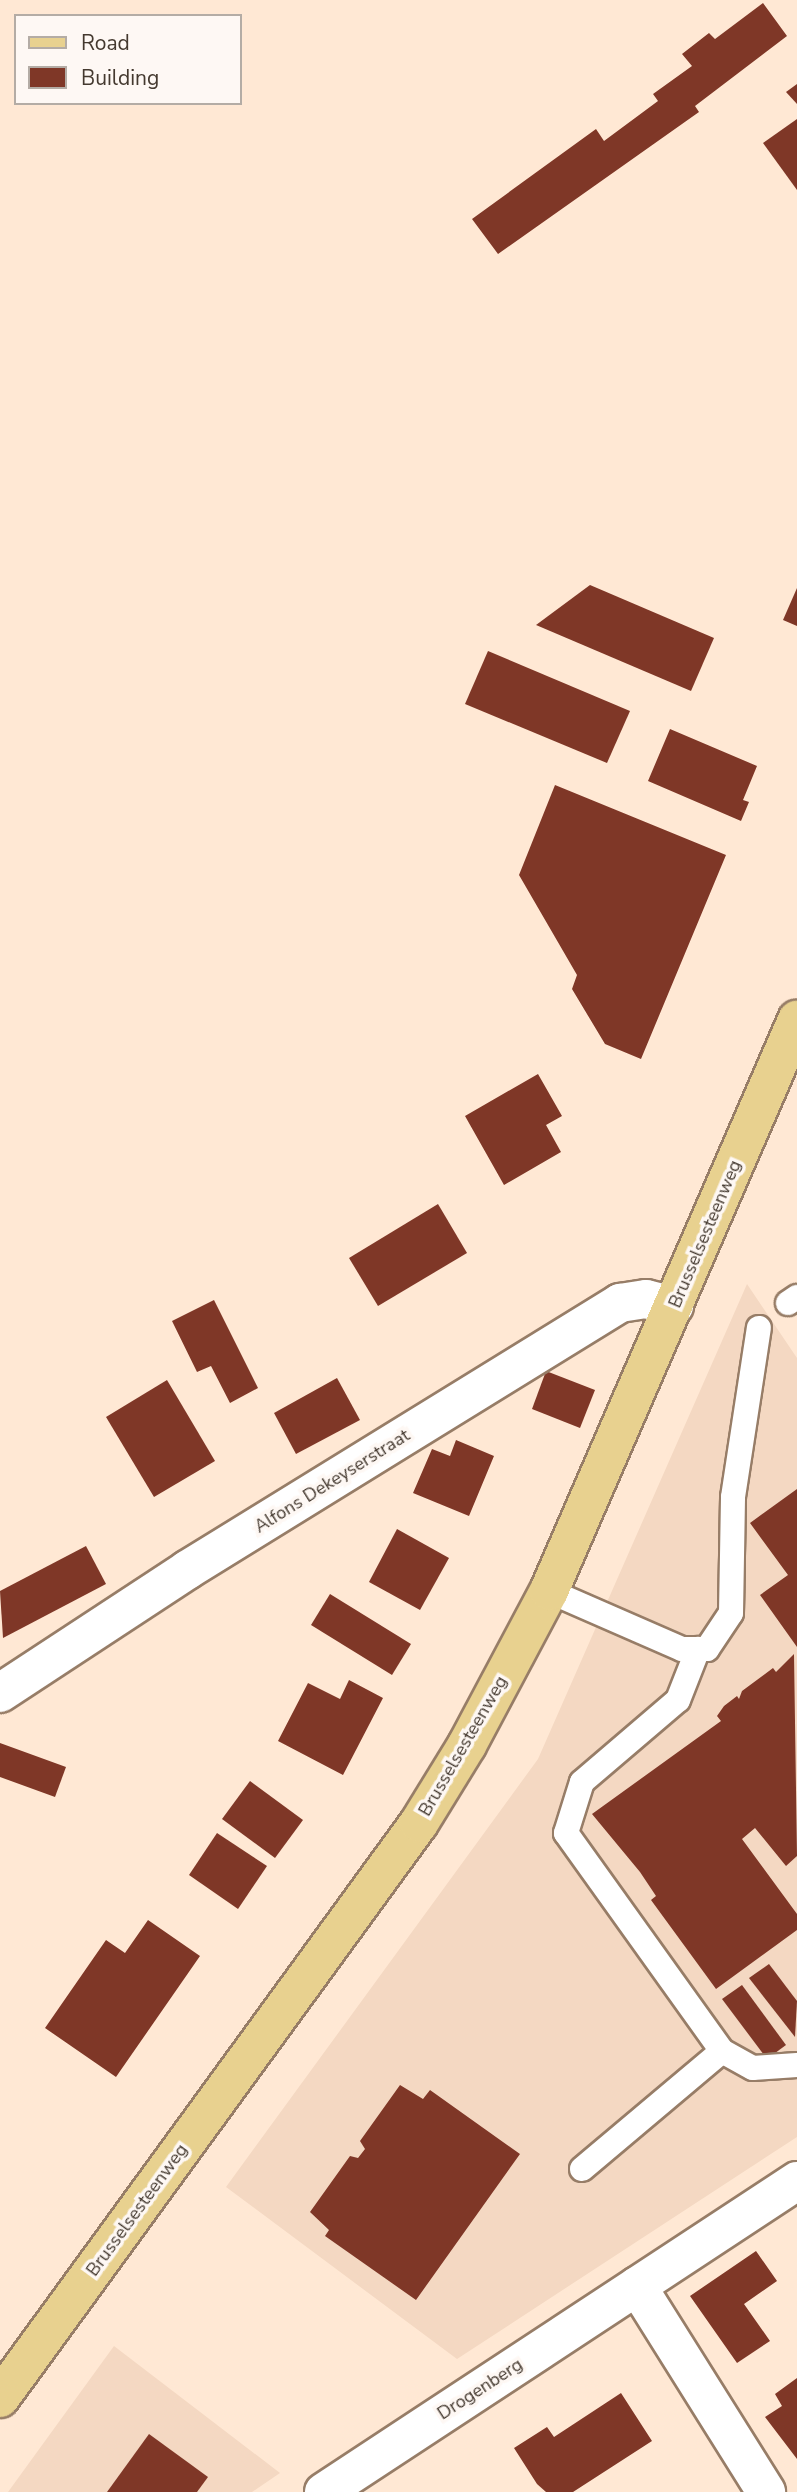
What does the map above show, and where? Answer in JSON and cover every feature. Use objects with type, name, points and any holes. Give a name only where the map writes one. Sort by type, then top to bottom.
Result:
[{"type":"main road","name":"Brusselsesteenweg","points":[[0,2398],[419,1823],[467,1745],[549,1591],[794,1032]]},
{"type":"street","name":"Alfons Dekeyserstraat","points":[[0,1693],[187,1570],[620,1303],[646,1299],[674,1307]]},
{"type":"street","name":"Drogenberg","points":[[324,2492],[797,2181]]},
{"type":"street","points":[[637,2286],[766,2492]]},
{"type":"lane","points":[[549,1591],[682,1649],[707,1649],[731,1614],[733,1497],[759,1328]]},
{"type":"lane","points":[[698,1649],[678,1700],[582,1782],[566,1833],[722,2051],[753,2068],[797,2066]]},
{"type":"lane","points":[[582,2169],[722,2051]]},
{"type":"shaded area","points":[[747,1284],[797,1358],[797,2137],[457,2359],[226,2187],[538,1759]]},
{"type":"shaded area","points":[[114,2346],[280,2473],[252,2492],[8,2492]]},
{"type":"building","points":[[763,3],[787,36],[695,106],[699,112],[498,254],[472,219],[596,129],[604,141],[658,101],[653,94],[692,66],[682,54],[709,33],[715,39]]},
{"type":"building","points":[[797,84],[797,104],[786,92]]},
{"type":"building","points":[[797,119],[797,190],[763,143]]},
{"type":"building","points":[[590,585],[714,638],[691,691],[536,625]]},
{"type":"building","points":[[797,588],[797,626],[783,620]]},
{"type":"building","points":[[488,651],[630,711],[607,763],[465,704]]},
{"type":"building","points":[[670,729],[757,766],[743,800],[749,802],[741,821],[648,781]]},
{"type":"building","points":[[555,785],[726,855],[641,1059],[605,1044],[572,989],[577,975],[519,875]]},
{"type":"building","points":[[538,1074],[562,1116],[546,1125],[561,1152],[504,1185],[465,1116]]},
{"type":"building","points":[[438,1204],[467,1253],[378,1306],[349,1258]]},
{"type":"building","points":[[214,1300],[258,1388],[230,1403],[211,1366],[197,1372],[172,1321]]},
{"type":"building","points":[[546,1371],[595,1390],[580,1428],[532,1409]]},
{"type":"building","points":[[337,1378],[360,1420],[296,1454],[274,1413]]},
{"type":"building","points":[[167,1380],[215,1461],[154,1497],[106,1417]]},
{"type":"building","points":[[456,1440],[494,1456],[469,1516],[413,1493],[432,1449],[450,1456]]},
{"type":"building","points":[[797,1489],[797,1647],[760,1595],[788,1575],[750,1523]]},
{"type":"building","points":[[397,1529],[449,1558],[420,1610],[369,1582]]},
{"type":"building","points":[[86,1546],[106,1584],[3,1638],[0,1591]]},
{"type":"building","points":[[330,1594],[411,1644],[392,1675],[311,1625]]},
{"type":"building","points":[[794,1654],[797,1856],[786,1866],[755,1828],[742,1839],[797,1914],[797,1930],[716,1989],[651,1900],[656,1896],[640,1872],[592,1814],[721,1721],[717,1716],[724,1706],[737,1696],[739,1699],[742,1691],[773,1668],[776,1672]]},
{"type":"building","points":[[349,1680],[383,1698],[343,1775],[278,1741],[308,1683],[340,1699]]},
{"type":"building","points":[[0,1743],[66,1767],[55,1797],[0,1777]]},
{"type":"building","points":[[250,1781],[303,1820],[275,1858],[222,1819]]},
{"type":"building","points":[[217,1833],[267,1866],[238,1909],[189,1875]]},
{"type":"building","points":[[148,1920],[200,1956],[116,2077],[45,2028],[106,1940],[125,1953]]},
{"type":"building","points":[[769,1964],[797,2001],[795,2037],[749,1978]]},
{"type":"building","points":[[742,1985],[786,2045],[767,2059],[722,1999]]},
{"type":"building","points":[[400,2085],[423,2099],[430,2090],[520,2154],[416,2300],[325,2236],[329,2230],[310,2212],[350,2156],[358,2158],[365,2149],[360,2141]]},
{"type":"building","points":[[756,2251],[777,2281],[744,2304],[770,2341],[737,2363],[690,2296]]},
{"type":"building","points":[[797,2378],[797,2459],[765,2417],[782,2406],[775,2394]]},
{"type":"building","points":[[621,2393],[652,2441],[573,2492],[546,2492],[537,2484],[514,2448],[547,2427],[554,2437]]},
{"type":"building","points":[[149,2434],[208,2477],[197,2492],[107,2492]]}]
